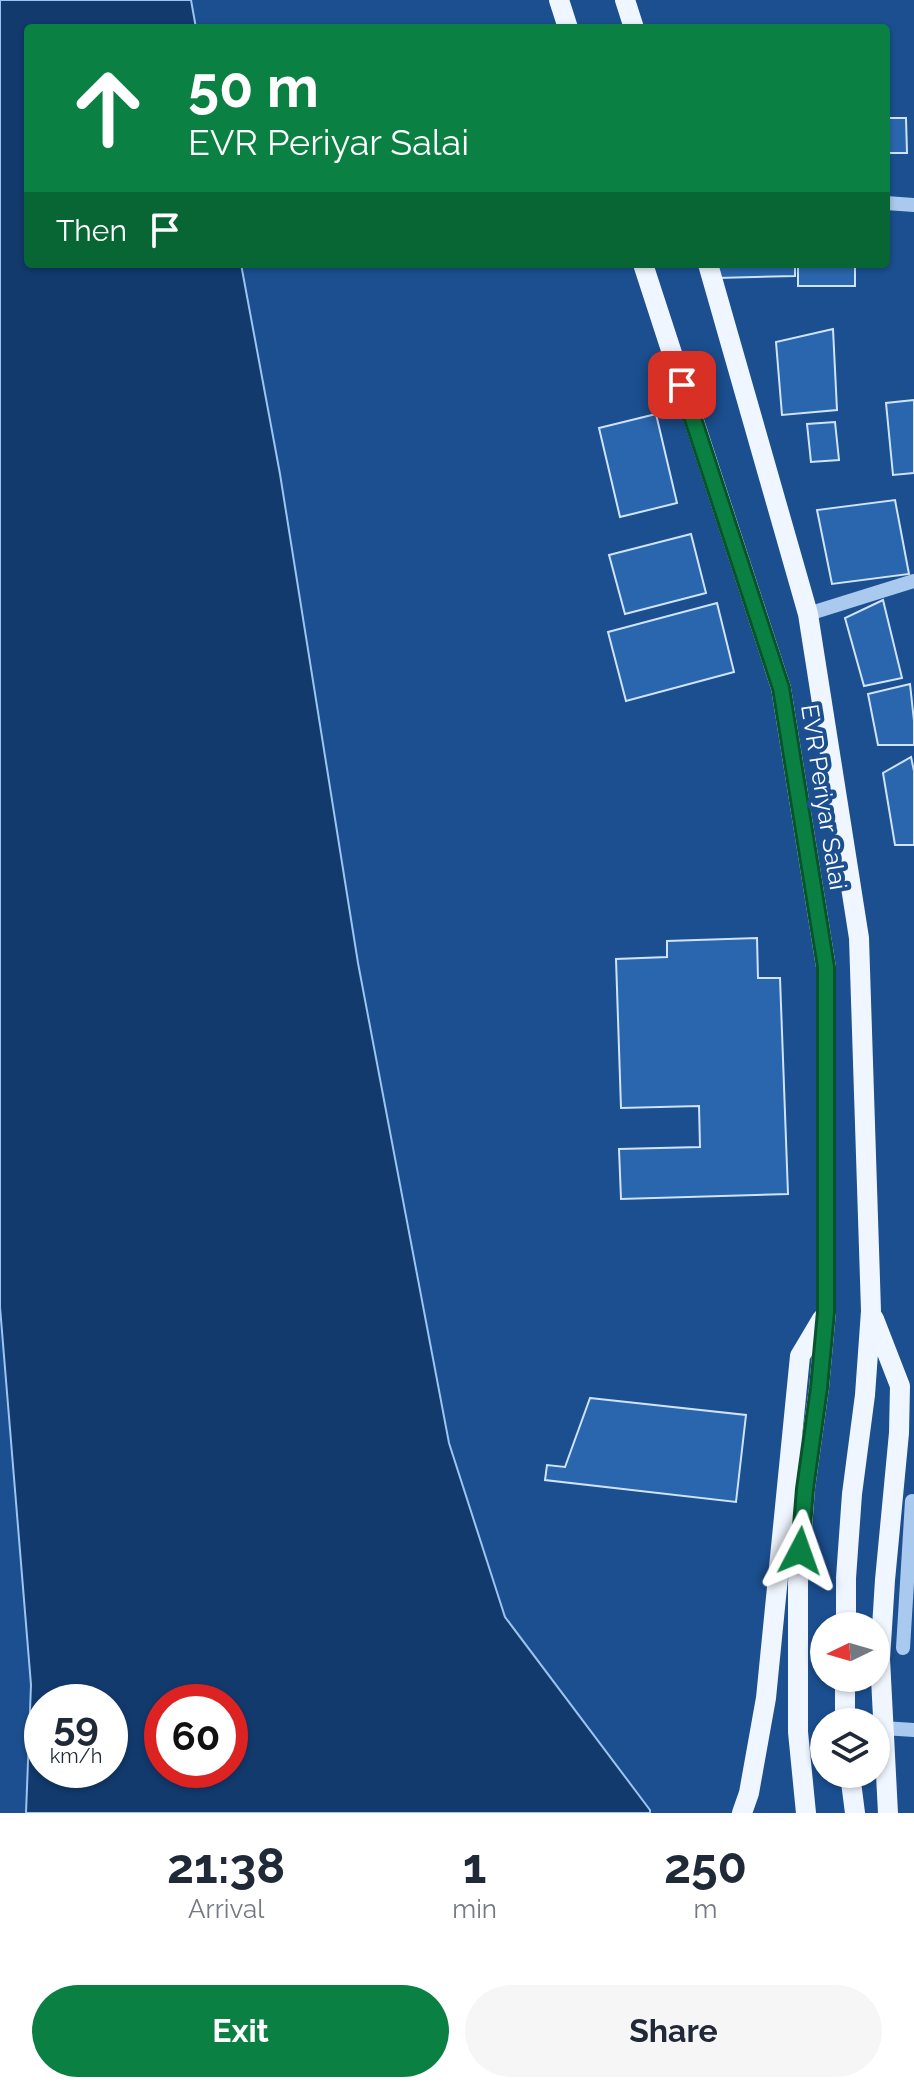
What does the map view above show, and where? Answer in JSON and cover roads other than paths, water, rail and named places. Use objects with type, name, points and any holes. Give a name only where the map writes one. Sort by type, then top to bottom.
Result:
[{"type":"main road","points":[[559,0],[567,24]]},
{"type":"main road","points":[[625,0],[633,24]]},
{"type":"main road","name":"EVR Periyar Salai","points":[[644,268],[781,688],[826,967],[826,1312],[805,1489],[798,1582],[798,1732],[806,1813]]},
{"type":"main road","name":"EVR Periyar Salai","points":[[709,268],[808,614],[859,938],[871,1311]]},
{"type":"main road","points":[[871,1311],[907,1384],[899,1433],[906,1500],[885,1580],[883,1612]]},
{"type":"main road","points":[[846,1612],[852,1494],[865,1395],[871,1311]]},
{"type":"main road","points":[[742,1813],[749,1793],[766,1698],[800,1356],[826,1312]]},
{"type":"main road","points":[[852,1788],[855,1813]]},
{"type":"main road","points":[[887,1788],[888,1813]]},
{"type":"street","points":[[890,203],[914,205]]},
{"type":"street","points":[[808,614],[914,581]]},
{"type":"street","points":[[906,1500],[908,1648]]},
{"type":"street","points":[[890,1728],[914,1730]]},
{"type":"water","points":[[0,0],[191,0],[195,24],[24,24],[24,268],[242,268],[280,474],[358,963],[449,1443],[505,1617],[650,1813],[26,1813],[27,1788],[128,1788],[128,1684],[31,1684],[0,1307]]}]
